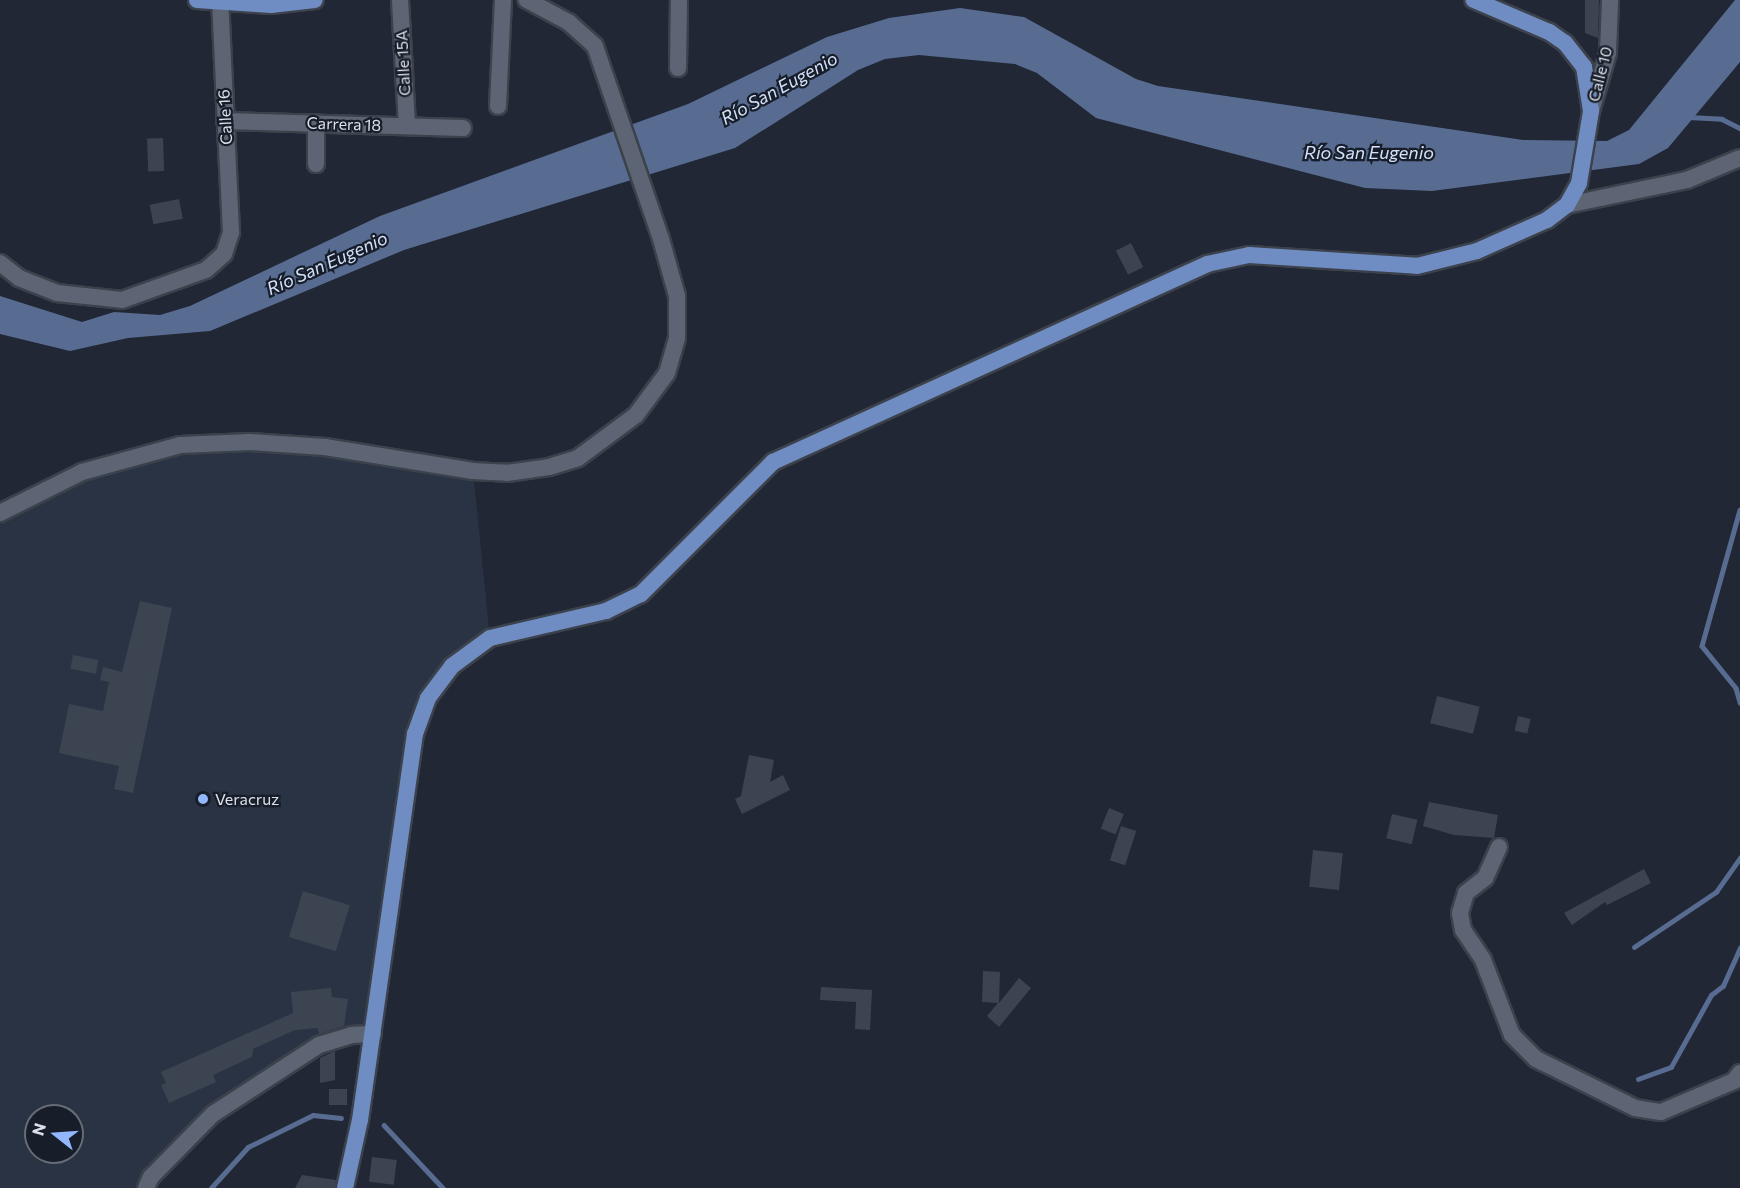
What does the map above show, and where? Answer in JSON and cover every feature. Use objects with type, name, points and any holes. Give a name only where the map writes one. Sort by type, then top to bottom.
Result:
[{"type":"main road","points":[[197,0],[271,5],[315,0]]},
{"type":"main road","points":[[345,1188],[360,1120],[415,734],[428,698],[452,666],[478,645],[514,630],[606,611],[641,594],[773,462],[1207,264],[1249,255],[1417,266],[1510,239],[1567,205],[1579,183],[1590,118],[1584,67],[1565,43],[1474,0]]},
{"type":"street","name":"Calle 15A","points":[[400,0],[407,126]]},
{"type":"street","points":[[498,106],[503,0]]},
{"type":"street","points":[[0,513],[82,472],[180,445],[250,442],[325,447],[473,471],[507,472],[549,467],[578,458],[636,415],[667,373],[677,337],[677,296],[661,239],[611,86],[595,46],[583,33],[527,0]]},
{"type":"street","points":[[678,0],[678,68]]},
{"type":"street","name":"Calle 10","points":[[1590,118],[1608,53],[1610,0]]},
{"type":"street","name":"Calle 16","points":[[0,263],[19,278],[57,293],[122,300],[206,270],[224,254],[231,232],[220,2]]},
{"type":"street","name":"Carrera 18","points":[[225,121],[464,128]]},
{"type":"street","points":[[316,123],[316,164]]},
{"type":"street","points":[[1567,205],[1687,180],[1740,158]]},
{"type":"street","points":[[1499,847],[1485,878],[1466,893],[1460,913],[1463,930],[1483,960],[1512,1035],[1536,1059],[1635,1108],[1661,1112],[1734,1081],[1740,1073]]},
{"type":"street","points":[[146,1188],[150,1177],[213,1114],[320,1045],[351,1035],[373,1034]]},
{"type":"shaded area","name":"Veracruz","points":[[250,442],[473,471],[490,638],[428,698],[373,1034],[351,1035],[213,1114],[146,1188],[0,1188],[0,513],[115,461]]},
{"type":"water","name":"Río San Eugenio","points":[[1735,0],[1740,0],[1740,62],[1668,148],[1639,164],[1432,191],[1365,188],[1096,118],[1037,73],[1015,64],[919,55],[885,59],[858,70],[735,148],[404,250],[210,331],[128,338],[70,351],[0,334],[0,296],[82,322],[114,312],[160,315],[190,306],[380,216],[688,104],[827,37],[889,18],[960,8],[1024,17],[1136,79],[1158,86],[1523,140],[1607,141],[1629,130]]},
{"type":"building","points":[[1585,0],[1599,0],[1598,38],[1585,33]]},
{"type":"building","points":[[163,138],[164,171],[148,172],[147,139]]},
{"type":"building","points":[[179,199],[183,219],[153,224],[150,205]]},
{"type":"building","points":[[1131,243],[1143,267],[1128,275],[1116,251]]},
{"type":"building","points":[[140,601],[172,608],[133,793],[114,789],[119,766],[59,753],[69,704],[103,711],[109,682],[100,680],[103,667],[122,672]]},
{"type":"building","points":[[73,655],[99,660],[96,674],[70,669]]},
{"type":"building","points":[[1437,696],[1480,707],[1473,734],[1430,723]]},
{"type":"building","points":[[1518,716],[1531,719],[1527,734],[1515,731]]},
{"type":"building","points":[[749,755],[774,760],[770,782],[783,775],[790,790],[742,814],[735,799],[741,796]]},
{"type":"building","points":[[1429,802],[1498,815],[1494,838],[1454,835],[1423,826]]},
{"type":"building","points":[[1109,808],[1124,814],[1116,834],[1101,828]]},
{"type":"building","points":[[1392,814],[1417,820],[1412,844],[1386,838]]},
{"type":"building","points":[[1121,826],[1136,831],[1125,865],[1110,860]]},
{"type":"building","points":[[1313,850],[1343,853],[1339,890],[1309,887]]},
{"type":"building","points":[[1644,869],[1651,883],[1607,905],[1605,902],[1572,925],[1564,913]]},
{"type":"building","points":[[303,891],[350,905],[336,951],[289,937]]},
{"type":"building","points":[[983,971],[1000,972],[999,1003],[1019,978],[1031,988],[999,1027],[987,1016],[998,1003],[982,1002]]},
{"type":"building","points":[[821,987],[872,990],[870,1030],[855,1029],[856,1002],[820,1000]]},
{"type":"building","points":[[331,988],[332,997],[348,999],[344,1026],[319,1034],[318,1028],[295,1030],[253,1049],[252,1057],[213,1075],[216,1082],[169,1103],[161,1085],[166,1083],[161,1072],[293,1013],[291,992]]},
{"type":"building","points":[[335,1051],[335,1080],[320,1083],[320,1058]]},
{"type":"building","points":[[329,1089],[347,1089],[347,1105],[329,1105]]},
{"type":"building","points":[[372,1157],[397,1160],[394,1185],[369,1182]]},
{"type":"building","points":[[302,1175],[336,1180],[335,1188],[295,1188]]},
{"type":"waterway","points":[[1688,117],[1722,119],[1740,128]]},
{"type":"waterway","points":[[1740,510],[1702,646],[1736,688],[1740,702]]},
{"type":"waterway","points":[[1634,947],[1716,892],[1740,858]]},
{"type":"waterway","points":[[1638,1079],[1671,1067],[1711,995],[1723,986],[1740,948]]},
{"type":"waterway","points":[[211,1188],[248,1147],[313,1115],[341,1118]]},
{"type":"waterway","points":[[384,1125],[443,1188]]},
{"type":"place","name":"Veracruz","points":[[203,799]]}]
